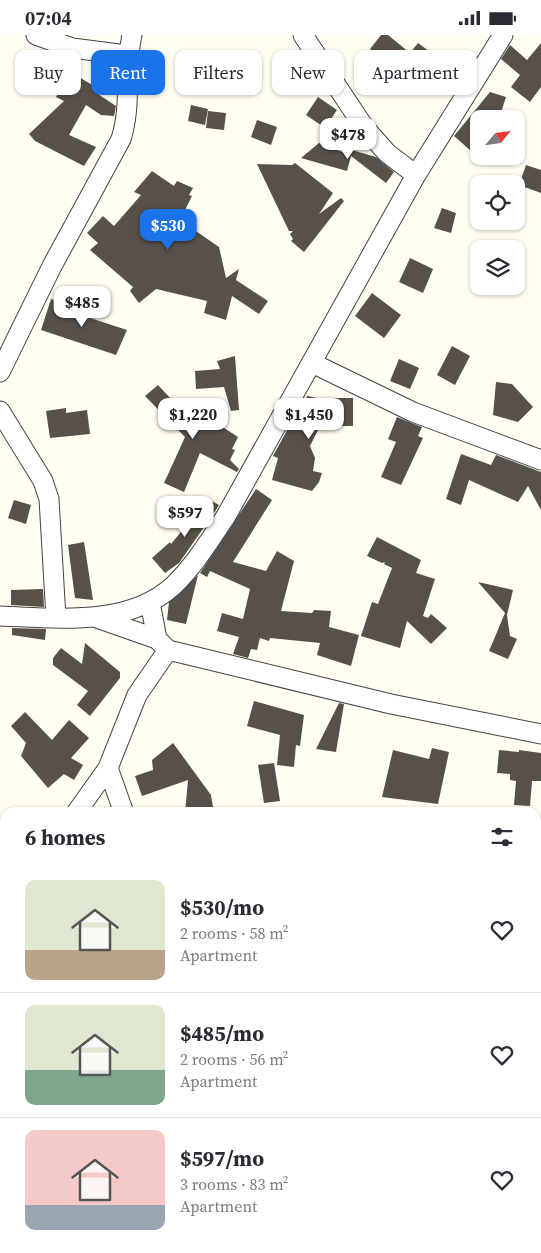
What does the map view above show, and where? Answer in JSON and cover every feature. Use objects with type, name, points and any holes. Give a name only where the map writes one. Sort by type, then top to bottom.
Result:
[{"type":"street","points":[[36,35],[72,48],[91,50]]},
{"type":"street","points":[[128,50],[132,35]]},
{"type":"street","points":[[303,35],[364,127],[387,153],[416,175]]},
{"type":"street","points":[[0,616],[56,618],[117,614],[150,602],[172,587],[192,564],[226,516],[416,175],[503,35]]},
{"type":"street","points":[[0,372],[52,266],[121,139],[126,123],[126,95]]},
{"type":"street","points":[[312,363],[413,412],[541,460]]},
{"type":"street","points":[[0,411],[42,481],[49,499],[56,618]]},
{"type":"street","points":[[80,807],[108,768],[137,695],[163,645],[150,602]]},
{"type":"street","points":[[94,617],[163,645],[391,704],[541,734]]},
{"type":"street","points":[[108,768],[122,807]]},
{"type":"building","points":[[381,35],[388,35],[406,50],[371,50],[370,49]]},
{"type":"building","points":[[418,43],[427,50],[412,50]]},
{"type":"building","points":[[541,43],[541,87],[530,102],[511,87],[520,75],[501,59],[510,45],[527,60]]},
{"type":"building","points":[[81,78],[91,84],[91,95],[100,95],[116,106],[114,116],[101,115],[86,105],[69,135],[96,147],[84,166],[35,141],[29,134],[64,101],[56,97],[57,95],[81,95]]},
{"type":"building","points":[[490,92],[506,97],[502,110],[475,110]]},
{"type":"building","points":[[318,97],[337,110],[325,128],[306,115]]},
{"type":"building","points":[[191,105],[208,109],[205,125],[188,121]]},
{"type":"building","points":[[208,111],[226,113],[224,130],[206,128]]},
{"type":"building","points":[[470,116],[470,150],[454,136]]},
{"type":"building","points":[[257,120],[277,127],[271,145],[251,137]]},
{"type":"building","points":[[319,143],[350,155],[341,147],[376,157],[394,172],[386,183],[351,156],[347,171],[301,158]]},
{"type":"building","points":[[295,163],[333,193],[319,214],[341,198],[344,201],[304,252],[291,241],[293,239],[290,234],[293,231],[289,231],[257,164],[292,165]]},
{"type":"building","points":[[526,165],[541,170],[541,193],[525,187],[525,175],[522,175]]},
{"type":"building","points":[[152,171],[174,186],[177,181],[193,188],[189,195],[192,196],[180,220],[219,247],[226,278],[239,269],[236,280],[268,301],[259,314],[232,296],[226,320],[204,313],[207,301],[156,289],[139,303],[130,291],[133,287],[90,250],[98,243],[87,233],[103,216],[114,226],[141,195],[134,192]]},
{"type":"building","points":[[442,208],[456,213],[451,233],[434,228]]},
{"type":"building","points":[[410,258],[433,269],[423,293],[399,282]]},
{"type":"building","points":[[372,293],[401,315],[384,338],[355,316]]},
{"type":"building","points":[[51,299],[83,310],[81,315],[127,330],[116,355],[41,330]]},
{"type":"building","points":[[452,346],[470,356],[455,385],[437,375]]},
{"type":"building","points":[[235,356],[239,410],[231,411],[224,387],[196,389],[195,371],[220,369],[217,361]]},
{"type":"building","points":[[399,359],[419,368],[410,389],[390,381]]},
{"type":"building","points":[[496,382],[512,384],[533,407],[518,422],[493,415]]},
{"type":"building","points":[[158,385],[199,429],[198,411],[238,437],[232,449],[235,450],[230,460],[239,469],[237,472],[200,453],[184,492],[164,483],[185,437],[145,396]]},
{"type":"building","points":[[307,396],[317,398],[353,398],[353,426],[320,426],[310,446],[315,458],[313,471],[322,473],[319,482],[312,491],[272,480],[278,458],[273,456],[298,410],[304,407]]},
{"type":"building","points":[[66,408],[66,413],[87,410],[90,434],[50,438],[46,411]]},
{"type":"building","points":[[397,417],[422,427],[418,436],[423,438],[401,485],[381,477],[396,442],[388,439]]},
{"type":"building","points":[[461,454],[491,465],[496,455],[541,472],[541,510],[528,486],[518,502],[469,480],[461,505],[446,499]]},
{"type":"building","points":[[256,489],[272,500],[233,562],[266,571],[277,551],[294,561],[281,611],[312,613],[314,610],[331,611],[329,627],[359,635],[351,666],[317,655],[320,643],[270,638],[269,641],[260,638],[257,650],[251,649],[248,658],[233,654],[239,637],[217,631],[222,613],[243,619],[250,589],[210,571],[207,577],[200,573]]},
{"type":"building","points":[[208,499],[219,505],[179,563],[165,573],[152,558],[170,542],[171,544]]},
{"type":"building","points":[[14,500],[31,505],[26,524],[8,518]]},
{"type":"building","points":[[377,537],[421,560],[416,573],[435,579],[423,616],[428,618],[431,614],[447,628],[431,644],[407,621],[400,648],[361,636],[372,602],[378,604],[392,568],[384,564],[385,562],[382,563],[367,556]]},
{"type":"building","points":[[84,542],[93,600],[75,598],[68,545]]},
{"type":"building","points":[[198,575],[186,624],[167,620],[169,602]]},
{"type":"building","points":[[478,582],[513,590],[507,615],[510,636],[517,639],[508,659],[489,651],[505,613]]},
{"type":"building","points":[[43,589],[44,607],[11,605],[11,590]]},
{"type":"building","points":[[12,628],[46,629],[45,640],[12,635]]},
{"type":"building","points":[[85,643],[120,672],[120,678],[90,716],[77,705],[88,691],[53,665],[53,658],[61,648],[82,664]]},
{"type":"building","points":[[254,701],[304,715],[300,746],[296,745],[294,767],[277,765],[280,735],[247,726]]},
{"type":"building","points":[[339,703],[344,704],[336,752],[316,749]]},
{"type":"building","points":[[25,712],[52,740],[69,720],[89,738],[71,758],[83,765],[74,780],[64,774],[48,788],[21,756],[26,743],[11,726]]},
{"type":"building","points":[[173,743],[211,795],[213,807],[186,807],[188,780],[142,796],[135,776],[153,770],[152,760]]},
{"type":"building","points":[[432,748],[449,752],[438,804],[382,797],[393,750],[429,759]]},
{"type":"building","points":[[499,750],[541,753],[541,781],[532,781],[530,806],[514,805],[516,781],[510,780],[510,774],[497,773]]},
{"type":"building","points":[[274,763],[280,801],[264,803],[258,765]]}]
